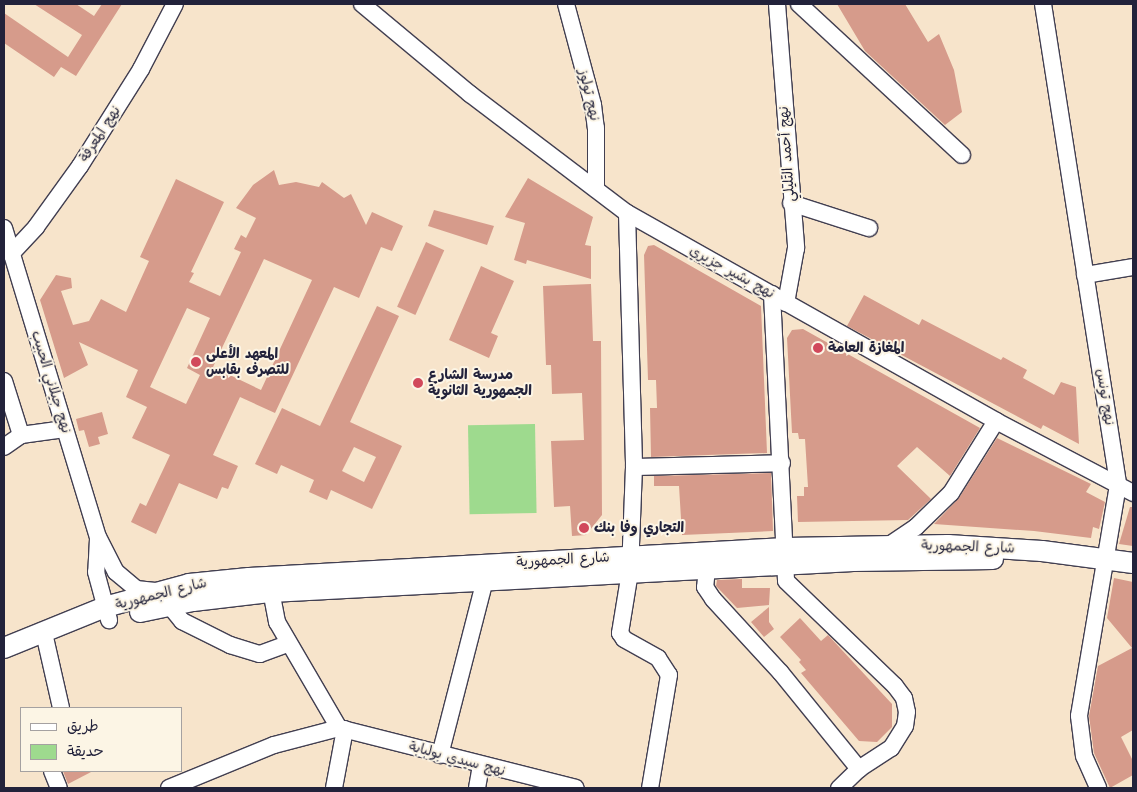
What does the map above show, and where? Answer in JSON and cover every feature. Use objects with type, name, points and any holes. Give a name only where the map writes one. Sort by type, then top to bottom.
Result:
[{"type":"main road","name":"شارع الجمهورية","points":[[4,660],[46,639],[107,614],[167,599],[189,584],[485,580],[631,564],[707,569],[785,557],[888,546],[991,546],[1107,563],[1133,576]]},
{"type":"main road","name":"شارع الجمهورية","points":[[270,584],[785,557],[853,561],[1000,559],[1133,563]]},
{"type":"main road","name":"شارع الجمهورية","points":[[4,648],[46,639]]},
{"type":"street","name":"نهج المعرفة","points":[[11,254],[36,227],[80,166],[141,69],[175,4]]},
{"type":"street","name":"نهج بشير جزيري","points":[[362,4],[470,94],[627,213],[996,421],[1133,493]]},
{"type":"street","name":"نهج تولوز","points":[[566,4],[593,105],[597,145],[596,189]]},
{"type":"street","name":"نهج أحمد التليلي","points":[[777,4],[790,203],[796,248],[786,303]]},
{"type":"street","points":[[799,4],[962,155]]},
{"type":"street","name":"نهج تونس","points":[[1043,4],[1118,485],[1107,563],[1079,716],[1084,756],[1098,788]]},
{"type":"street","points":[[790,203],[868,228]]},
{"type":"street","points":[[627,213],[634,467],[631,564],[621,636],[658,658],[669,675],[650,788]]},
{"type":"street","name":"نهج جيلاني الحبيب","points":[[4,228],[98,537],[116,572],[136,589],[167,599]]},
{"type":"street","points":[[1086,275],[1133,267]]},
{"type":"street","points":[[772,294],[782,463],[784,574],[790,587],[904,698],[907,712],[899,738],[891,748],[859,769],[839,788]]},
{"type":"street","points":[[4,381],[14,427],[4,447]]},
{"type":"street","points":[[888,546],[916,527],[951,493],[996,421]]},
{"type":"street","points":[[14,427],[65,429]]},
{"type":"street","points":[[634,467],[782,463]]},
{"type":"street","name":"نهج جيلاني الحبيب","points":[[98,537],[96,572],[107,614]]},
{"type":"street","points":[[707,569],[705,587],[712,599],[781,673],[859,769]]},
{"type":"street","points":[[440,755],[485,580]]},
{"type":"street","points":[[270,584],[277,622],[287,644],[342,729],[334,788]]},
{"type":"street","points":[[167,599],[194,629],[248,651],[260,654],[287,644]]},
{"type":"street","points":[[46,639],[61,707]]},
{"type":"street","points":[[169,788],[274,745],[342,729]]},
{"type":"street","name":"نهج سيدي بولبابة","points":[[342,729],[481,766],[576,788]]},
{"type":"street","points":[[477,788],[481,766]]},
{"type":"street","points":[[52,772],[59,788]]},
{"type":"green space","points":[[535,424],[537,513],[470,514],[468,425]]},
{"type":"building","points":[[34,4],[76,4],[94,16],[102,4],[122,4],[76,76],[61,67],[54,77],[4,43],[4,13],[68,57],[82,35]]},
{"type":"building","points":[[837,4],[905,4],[928,42],[939,34],[954,70],[962,112],[945,125],[865,51]]},
{"type":"building","points":[[274,170],[279,185],[296,182],[319,187],[322,182],[344,198],[351,194],[366,225],[372,212],[403,226],[392,251],[381,247],[359,298],[334,287],[275,413],[240,397],[213,455],[238,466],[228,489],[222,487],[217,499],[179,483],[156,534],[131,522],[140,503],[146,506],[170,455],[132,438],[147,407],[126,397],[138,370],[79,342],[88,365],[64,378],[40,300],[56,275],[71,278],[72,288],[61,291],[73,325],[89,321],[101,299],[126,312],[149,261],[140,257],[176,179],[224,202],[191,272],[194,273],[189,282],[220,296],[241,252],[234,249],[241,235],[246,238],[256,218],[236,208],[253,185]],"holes":[[[264,259],[312,280],[261,390],[213,367]],[[187,308],[210,318],[187,368],[200,375],[186,404],[150,387]]]},
{"type":"building","points":[[528,178],[593,217],[585,245],[591,246],[591,279],[527,260],[526,264],[514,260],[525,223],[505,217]]},
{"type":"building","points":[[434,210],[494,226],[487,245],[428,226]]},
{"type":"building","points":[[426,242],[444,250],[415,315],[397,307]]},
{"type":"building","points":[[654,245],[761,306],[767,453],[651,457],[650,408],[657,408],[656,380],[648,380],[644,255],[648,246]]},
{"type":"building","points":[[481,266],[514,281],[491,333],[498,336],[489,358],[449,340]]},
{"type":"building","points":[[591,284],[593,341],[601,341],[602,515],[586,535],[572,536],[570,506],[554,507],[551,441],[584,440],[582,393],[552,394],[551,365],[546,365],[543,286]]},
{"type":"building","points":[[864,295],[919,325],[922,319],[1001,360],[1003,357],[1027,370],[1023,378],[1054,395],[1061,382],[1076,387],[1079,444],[1043,425],[1041,429],[847,326]]},
{"type":"building","points":[[377,306],[399,316],[350,422],[402,446],[372,509],[331,490],[327,500],[309,492],[314,480],[281,465],[277,474],[255,464],[282,408],[320,426]],"holes":[[[354,447],[376,457],[364,482],[342,471]]]},
{"type":"building","points":[[803,329],[980,428],[950,476],[917,447],[897,466],[931,499],[908,520],[798,522],[797,496],[804,496],[804,487],[808,487],[805,439],[799,439],[798,433],[792,433],[787,338],[792,330]]},
{"type":"building","points":[[102,412],[108,434],[98,437],[100,444],[89,447],[84,430],[79,431],[76,419]]},
{"type":"building","points":[[997,438],[1091,484],[1086,492],[1105,502],[1099,529],[1093,527],[1091,538],[1034,531],[934,524],[959,498]]},
{"type":"building","points":[[771,473],[773,531],[682,535],[679,486],[654,486],[654,476]]},
{"type":"building","points":[[1130,507],[1133,507],[1133,546],[1119,544]]},
{"type":"building","points":[[1114,578],[1133,582],[1133,730],[1121,737],[1133,761],[1133,775],[1110,788],[1094,753],[1089,716],[1098,666],[1132,648],[1107,618]]},
{"type":"building","points":[[742,579],[742,588],[770,588],[769,605],[737,608],[716,586],[717,580]]},
{"type":"building","points":[[769,607],[769,622],[774,629],[764,637],[751,622]]},
{"type":"building","points":[[800,618],[821,641],[828,635],[892,704],[892,727],[877,742],[859,741],[801,673],[806,670],[799,662],[801,660],[780,637]]},
{"type":"building","points":[[63,772],[91,772],[68,784]]},
{"type":"place","name":"المغازة العامة","points":[[818,348]]},
{"type":"place","name":"المعهد الأعلى للتصرف بقابس","points":[[196,362]]},
{"type":"place","name":"مدرسة الشارع الجمهورية الثانوية","points":[[418,383]]},
{"type":"place","name":"التجاري وفا بنك","points":[[584,528]]}]
